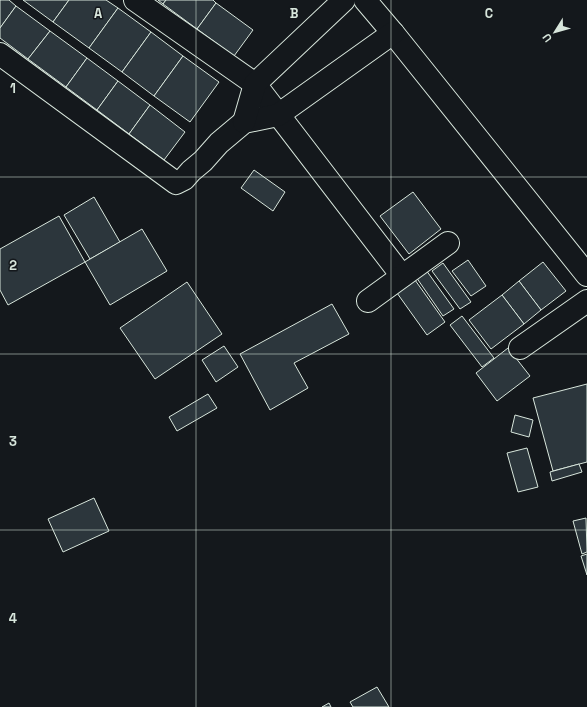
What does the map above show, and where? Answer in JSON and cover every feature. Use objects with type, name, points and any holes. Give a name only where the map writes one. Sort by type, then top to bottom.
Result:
[{"type":"street","points":[[135,0],[255,84],[402,276]]},
{"type":"street","points":[[244,122],[255,84],[344,0]]},
{"type":"street","points":[[365,0],[587,274]]},
{"type":"street","points":[[0,54],[176,183],[184,179],[191,170],[203,161],[219,143],[244,122],[278,114],[393,33]]},
{"type":"street","points":[[368,301],[448,243]]},
{"type":"street","points":[[520,348],[587,301]]},
{"type":"building","points":[[0,0],[9,0],[16,6],[0,28]]},
{"type":"building","points":[[23,0],[69,0],[53,22]]},
{"type":"building","points":[[69,0],[106,0],[118,8],[89,48],[53,22]]},
{"type":"building","points":[[158,0],[166,0],[163,4]]},
{"type":"building","points":[[166,0],[213,0],[216,3],[197,29],[163,4]]},
{"type":"building","points":[[216,3],[253,30],[234,56],[197,29]]},
{"type":"building","points":[[16,6],[50,31],[28,59],[0,38],[0,28]]},
{"type":"building","points":[[118,8],[151,32],[122,72],[89,48]]},
{"type":"building","points":[[50,31],[87,58],[66,87],[28,59]]},
{"type":"building","points":[[151,32],[183,56],[154,96],[122,72]]},
{"type":"building","points":[[183,56],[219,82],[190,122],[154,96]]},
{"type":"building","points":[[87,58],[118,81],[97,110],[66,87]]},
{"type":"building","points":[[118,81],[150,105],[129,134],[97,110]]},
{"type":"building","points":[[150,105],[185,132],[164,160],[129,134]]},
{"type":"building","points":[[254,170],[285,192],[273,211],[241,188]]},
{"type":"building","points":[[413,192],[441,229],[409,254],[380,216]]},
{"type":"building","points":[[94,197],[120,242],[90,259],[64,215]]},
{"type":"building","points":[[59,216],[85,262],[8,305],[0,290],[0,249]]},
{"type":"building","points":[[142,229],[167,271],[110,305],[85,262]]},
{"type":"building","points":[[468,260],[486,286],[471,296],[452,271]]},
{"type":"building","points":[[543,262],[566,291],[541,310],[519,281]]},
{"type":"building","points":[[443,263],[471,302],[460,309],[432,271]]},
{"type":"building","points":[[426,270],[454,309],[443,316],[416,277]]},
{"type":"building","points":[[415,280],[445,322],[427,335],[397,293]]},
{"type":"building","points":[[519,281],[541,310],[524,324],[502,295]]},
{"type":"building","points":[[187,282],[222,334],[155,379],[120,328]]},
{"type":"building","points":[[502,295],[524,324],[491,349],[469,320]]},
{"type":"building","points":[[332,304],[349,334],[294,363],[308,388],[270,410],[240,354]]},
{"type":"building","points":[[462,316],[494,358],[482,367],[450,325]]},
{"type":"building","points":[[224,346],[238,367],[216,382],[202,360]]},
{"type":"building","points":[[508,348],[530,376],[497,401],[476,373]]},
{"type":"building","points":[[587,384],[587,462],[553,471],[533,398]]},
{"type":"building","points":[[208,394],[217,408],[177,431],[169,417]]},
{"type":"building","points":[[515,415],[533,420],[529,437],[511,432]]},
{"type":"building","points":[[527,448],[538,487],[518,492],[507,453]]},
{"type":"building","points":[[579,464],[582,472],[552,481],[550,472]]},
{"type":"building","points":[[94,498],[109,531],[63,552],[48,519]]},
{"type":"building","points":[[586,518],[587,552],[582,554],[573,521]]},
{"type":"building","points":[[587,554],[587,575],[581,556]]},
{"type":"building","points":[[377,687],[389,707],[353,707],[350,702]]},
{"type":"building","points":[[329,703],[331,707],[322,707]]}]
